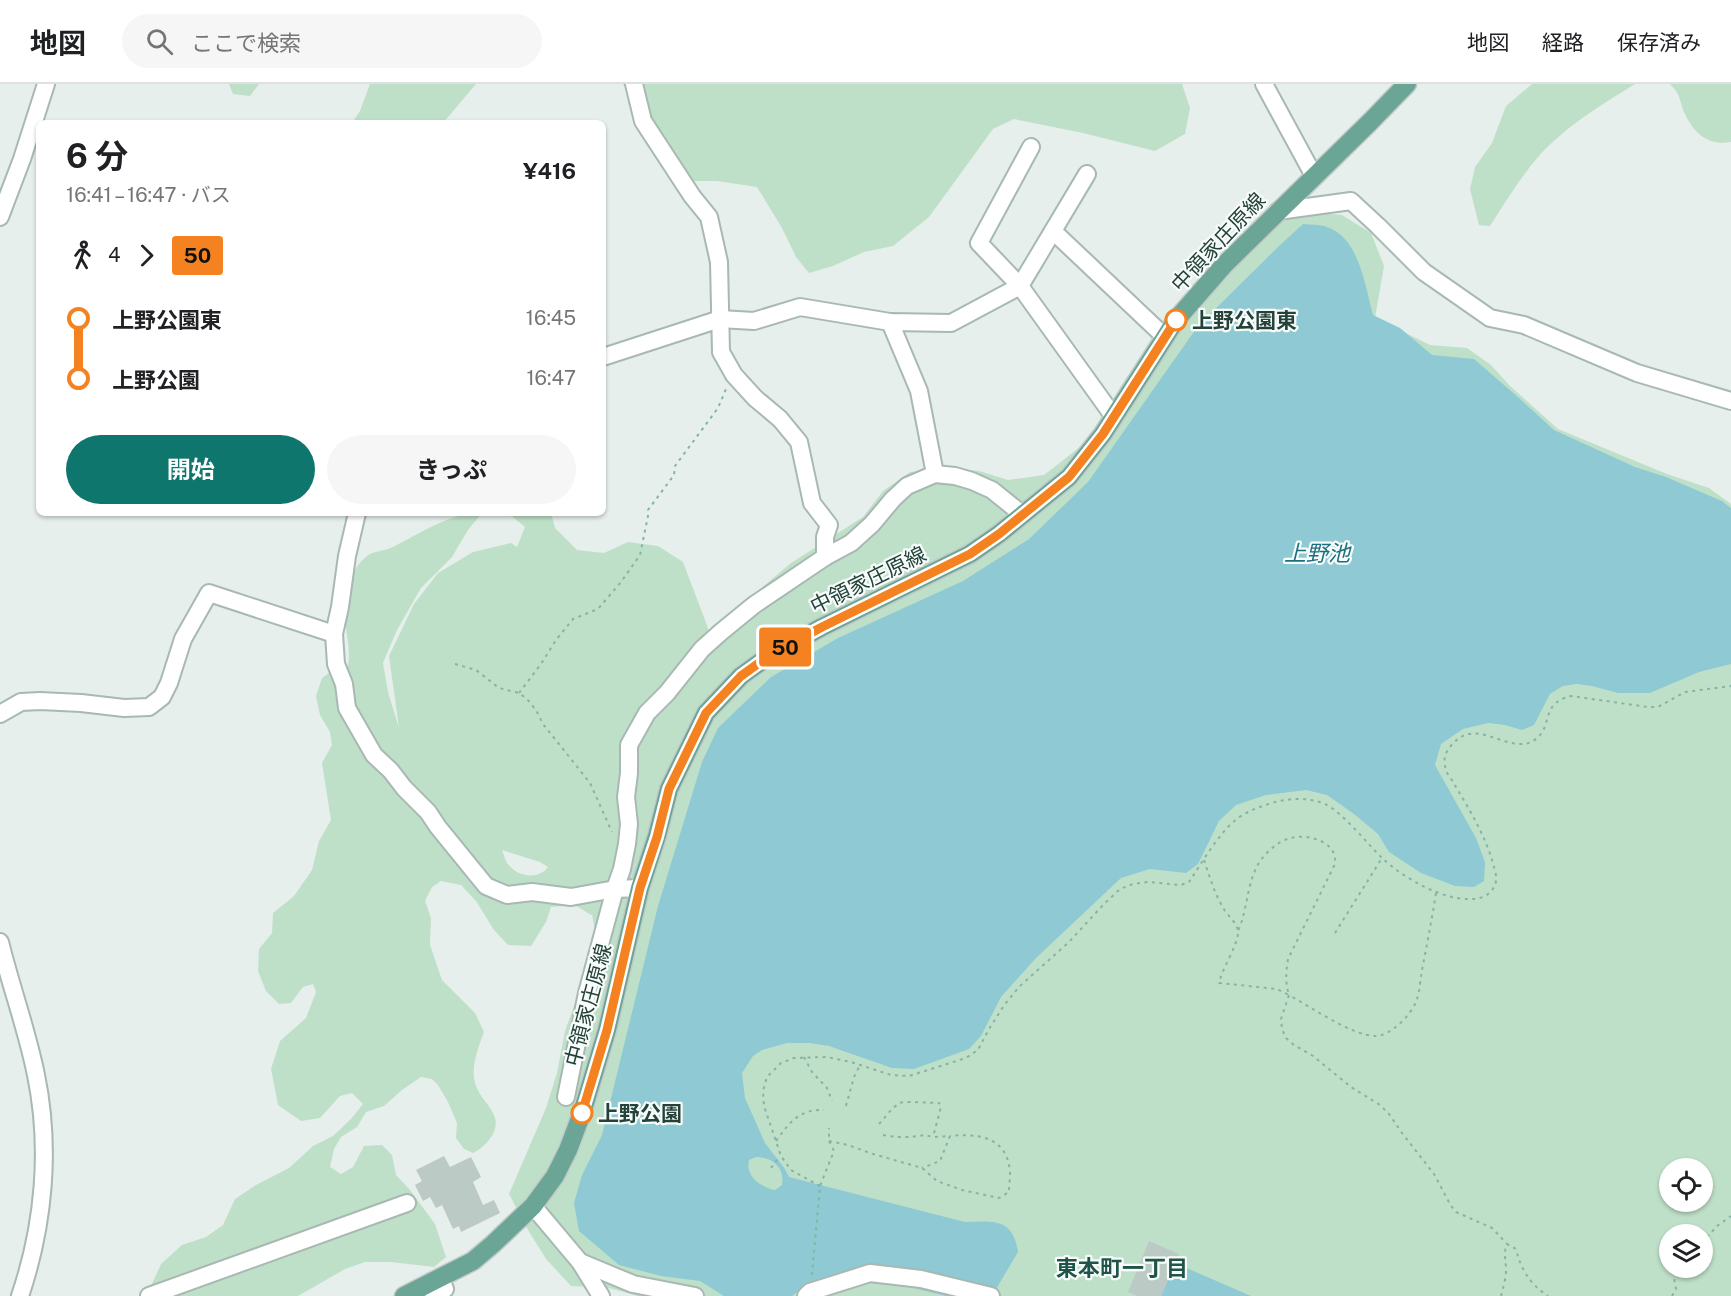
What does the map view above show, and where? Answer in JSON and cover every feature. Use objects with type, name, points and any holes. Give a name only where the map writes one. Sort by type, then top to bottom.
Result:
[{"type":"main road","name":"中領家庄原線","points":[[404,1296],[444,1290],[472,1261],[494,1244],[533,1206],[555,1176],[582,1113],[607,1030],[640,888],[657,837],[669,789],[706,713],[741,676],[770,655],[970,554],[999,534],[1069,477],[1103,434],[1176,320],[1224,265],[1407,84]]},
{"type":"street","points":[[0,217],[22,159],[46,84]]},
{"type":"street","points":[[634,84],[643,121],[692,196],[709,217],[718,262],[721,352],[734,375],[754,399],[780,419],[799,442],[812,503],[829,525],[825,537],[825,557]]},
{"type":"street","points":[[1264,84],[1314,176]]},
{"type":"street","points":[[1031,147],[979,243],[1020,286],[1114,417]]},
{"type":"street","points":[[606,356],[720,319],[754,321],[800,307],[890,322],[951,323],[1020,286],[1087,174]]},
{"type":"street","points":[[1278,211],[1352,201],[1424,272],[1490,318],[1524,325],[1637,372],[1731,401]]},
{"type":"street","points":[[1053,231],[1165,337]]},
{"type":"street","points":[[890,322],[919,391],[935,474]]},
{"type":"street","points":[[566,1097],[587,993],[627,844],[629,824],[626,797],[629,745],[647,713],[667,693],[702,649],[754,605],[825,557],[850,543],[872,524],[893,499],[908,486],[935,474],[955,476],[992,490],[1023,515]]},
{"type":"street","points":[[356,516],[334,634],[336,664],[344,684],[346,708],[374,755],[428,812],[486,886],[507,895],[532,892],[570,897],[615,889],[640,888]]},
{"type":"street","points":[[0,714],[21,702],[40,700],[124,708],[149,707],[162,697],[169,683],[183,639],[209,593],[334,634]]},
{"type":"street","points":[[0,942],[36,1076],[45,1137],[39,1222],[31,1264],[20,1296]]},
{"type":"street","points":[[149,1296],[407,1203]]},
{"type":"street","points":[[533,1206],[580,1262],[601,1296]]},
{"type":"street","points":[[580,1262],[633,1290],[695,1296]]},
{"type":"street","points":[[808,1294],[870,1273],[921,1280],[991,1296]]},
{"type":"path","points":[[519,693],[565,628],[573,619],[598,609],[640,555],[648,510],[674,475],[675,466],[718,408],[727,385],[734,375]]},
{"type":"path","points":[[455,664],[476,670],[499,688],[519,693],[527,699],[547,730],[591,783],[612,832]]},
{"type":"path","points":[[820,1186],[791,1170],[781,1156],[764,1106],[767,1077],[781,1063],[794,1058],[827,1057],[891,1075],[909,1076],[966,1058],[978,1050],[988,1029],[1019,987],[1069,942],[1120,889],[1148,882],[1181,885],[1189,882],[1228,827],[1240,816],[1278,801],[1297,798],[1326,805],[1344,819],[1382,858],[1408,879],[1450,897],[1469,899],[1483,897],[1493,891],[1497,879],[1486,842],[1446,771],[1445,756],[1461,737],[1472,734],[1520,744],[1531,742],[1539,736],[1547,721],[1551,706],[1559,698],[1571,696],[1659,707],[1685,692],[1731,686]]},
{"type":"path","points":[[1436,892],[1416,1002],[1395,1028],[1386,1034],[1364,1035],[1339,1023],[1289,995],[1277,989],[1219,983],[1242,921],[1252,878],[1264,857],[1272,848],[1293,837],[1316,839],[1333,850],[1336,858],[1334,866],[1288,959],[1285,973],[1289,995],[1281,1019],[1286,1038],[1351,1087],[1380,1105],[1431,1169],[1450,1206],[1456,1212],[1492,1228],[1507,1244],[1516,1249],[1520,1265],[1528,1279],[1548,1296]]},
{"type":"path","points":[[1335,933],[1382,858]]},
{"type":"path","points":[[1204,860],[1218,899],[1238,931]]},
{"type":"path","points":[[804,1057],[812,1072],[827,1088],[832,1101]]},
{"type":"path","points":[[846,1106],[854,1077],[860,1065]]},
{"type":"path","points":[[879,1124],[899,1103],[939,1103],[941,1107],[933,1137]]},
{"type":"path","points":[[776,1141],[793,1120],[802,1113],[824,1110]]},
{"type":"path","points":[[808,1294],[820,1186],[834,1150],[829,1141],[829,1128]]},
{"type":"path","points":[[829,1141],[922,1168],[937,1181],[962,1190],[999,1198],[1009,1192],[1010,1172],[1006,1156],[998,1144],[979,1135],[883,1136]]},
{"type":"path","points":[[922,1168],[940,1161],[950,1136]]},
{"type":"path","points":[[771,1168],[781,1156]]},
{"type":"path","points":[[1713,1231],[1731,1216]]},
{"type":"path","points":[[1501,1296],[1505,1280],[1505,1247],[1507,1244]]},
{"type":"path","points":[[1672,1296],[1676,1289],[1674,1278]]},
{"type":"green space","points":[[229,84],[259,84],[250,96],[233,94]]},
{"type":"green space","points":[[370,84],[476,84],[446,120],[354,120],[360,111]]},
{"type":"green space","points":[[622,84],[1182,84],[1190,108],[1185,134],[1155,151],[1014,119],[993,129],[929,217],[893,246],[864,252],[833,266],[809,273],[796,257],[782,228],[757,187],[717,181],[688,181],[628,89]]},
{"type":"green space","points":[[1532,84],[1635,84],[1560,135],[1531,165],[1490,226],[1479,225],[1470,189],[1475,167],[1492,143],[1506,106]]},
{"type":"green space","points":[[1670,84],[1731,84],[1731,142],[1716,142],[1698,133],[1689,121],[1678,95]]},
{"type":"green space","name":"上野公園","points":[[1295,211],[1342,215],[1371,233],[1384,266],[1375,318],[1430,345],[1467,348],[1491,365],[1510,386],[1558,429],[1667,474],[1709,488],[1731,504],[1731,1296],[638,1296],[609,1288],[571,1286],[546,1259],[509,1194],[546,1108],[557,1073],[565,1031],[596,937],[592,914],[575,905],[551,907],[546,922],[531,946],[508,945],[494,930],[476,901],[461,885],[441,881],[432,887],[425,901],[431,918],[430,945],[442,980],[475,1013],[484,1032],[475,1061],[474,1078],[477,1089],[494,1115],[496,1126],[494,1132],[487,1142],[473,1153],[464,1149],[456,1138],[457,1123],[438,1085],[432,1079],[421,1077],[384,1106],[366,1112],[357,1127],[341,1137],[334,1149],[330,1167],[341,1174],[353,1167],[364,1146],[382,1145],[392,1155],[396,1175],[435,1224],[446,1257],[434,1267],[391,1262],[365,1262],[345,1269],[298,1296],[162,1296],[151,1286],[161,1264],[182,1245],[206,1237],[223,1225],[235,1199],[289,1168],[313,1146],[333,1136],[363,1104],[352,1093],[340,1096],[320,1118],[301,1121],[278,1105],[271,1069],[280,1041],[306,1018],[316,992],[313,984],[303,987],[291,1003],[279,1004],[266,991],[258,971],[259,949],[272,933],[273,913],[294,896],[312,870],[319,841],[331,820],[322,763],[332,745],[330,732],[320,715],[316,696],[322,678],[332,671],[347,669],[349,654],[345,613],[346,598],[351,579],[362,561],[370,554],[393,547],[447,520],[458,516],[480,516],[452,557],[421,588],[397,630],[383,663],[388,692],[399,728],[389,656],[414,604],[438,573],[473,552],[511,543],[517,547],[525,527],[512,516],[552,516],[555,528],[577,550],[604,553],[628,542],[658,546],[683,562],[708,628],[709,647],[736,612],[759,590],[791,563],[863,517],[883,491],[910,472],[951,468],[979,471],[1008,480],[1044,475],[1080,447],[1122,398],[1245,241]],"holes":[[[502,850],[540,862],[548,867],[539,874],[522,874],[508,864]]]},
{"type":"water","name":"上野池","points":[[1303,224],[1324,226],[1338,232],[1354,252],[1373,315],[1400,328],[1432,355],[1474,359],[1554,430],[1635,467],[1666,477],[1722,501],[1731,508],[1731,664],[1699,672],[1650,693],[1618,693],[1577,684],[1563,686],[1550,694],[1534,725],[1522,730],[1488,723],[1463,729],[1441,744],[1435,765],[1476,838],[1485,862],[1484,881],[1474,887],[1455,886],[1421,873],[1389,852],[1378,834],[1327,795],[1306,790],[1266,795],[1236,805],[1219,821],[1198,864],[1186,873],[1150,869],[1121,878],[1036,958],[1001,997],[981,1036],[969,1049],[914,1069],[892,1068],[829,1046],[809,1043],[787,1043],[762,1050],[753,1056],[742,1073],[745,1098],[765,1143],[789,1177],[965,1222],[985,1221],[1007,1227],[1012,1233],[1018,1252],[992,1296],[946,1296],[910,1287],[831,1279],[804,1287],[792,1296],[724,1296],[700,1281],[661,1276],[619,1265],[579,1231],[574,1203],[582,1175],[602,1135],[658,906],[702,762],[718,728],[771,677],[838,638],[963,581],[1029,539],[1088,482],[1198,326]],"holes":[[[756,1157],[772,1161],[782,1173],[782,1185],[775,1190],[760,1184],[749,1171],[749,1160]]]},
{"type":"water","points":[[1175,1263],[1251,1296],[1161,1296]]},
{"type":"building","points":[[444,1156],[450,1167],[471,1157],[481,1177],[473,1182],[483,1205],[494,1200],[500,1213],[461,1232],[459,1226],[453,1229],[442,1205],[436,1208],[430,1197],[423,1201],[415,1185],[422,1181],[416,1170]]},
{"type":"building","points":[[1149,1241],[1179,1254],[1161,1296],[1137,1296],[1128,1292]]},
{"type":"bus line","name":"50","points":[[582,1113],[607,1030],[640,888],[657,837],[669,789],[706,713],[741,676],[770,655],[970,554],[999,534],[1069,477],[1103,434],[1176,320]]},
{"type":"place","name":"上野公園東","points":[[1176,320]]},
{"type":"place","name":"上野公園","points":[[582,1113]]},
{"type":"district","name":"東本町一丁目","points":[[1122,1268]]}]
